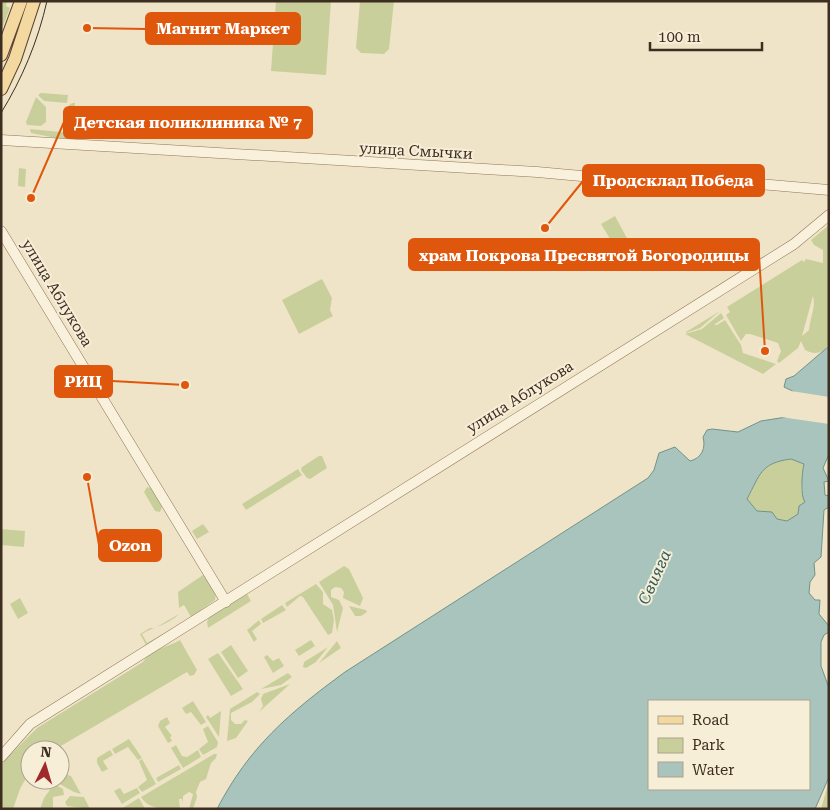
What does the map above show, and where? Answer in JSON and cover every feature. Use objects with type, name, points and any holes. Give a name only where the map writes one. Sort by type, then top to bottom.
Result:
[{"type":"main road","points":[[1,56],[21,1]]},
{"type":"main road","points":[[1,89],[15,58],[34,1]]},
{"type":"street","name":"улица Смычки","points":[[2,141],[526,172],[681,185],[712,180],[829,190]]},
{"type":"street","name":"улица Аблукова","points":[[1,757],[30,724],[794,244],[829,215]]},
{"type":"street","name":"улица Аблукова","points":[[1,231],[226,602]]},
{"type":"green space","points":[[1,1],[7,1],[6,6],[10,8],[1,31]]},
{"type":"green space","points":[[276,1],[331,1],[326,75],[271,71]]},
{"type":"green space","points":[[360,1],[394,1],[389,49],[384,54],[361,53],[356,48]]},
{"type":"green space","points":[[41,93],[68,95],[67,103],[44,101],[38,95]]},
{"type":"green space","points":[[36,97],[46,107],[46,122],[41,126],[27,125],[26,122]]},
{"type":"green space","points":[[75,103],[73,129],[67,125],[69,105]]},
{"type":"green space","points":[[30,129],[71,133],[71,141],[31,133]]},
{"type":"green space","points":[[19,168],[26,169],[25,187],[18,186]]},
{"type":"green space","points":[[615,216],[628,240],[615,247],[601,224]]},
{"type":"green space","points":[[829,225],[829,343],[821,351],[812,353],[805,350],[801,341],[798,348],[779,363],[777,361],[781,351],[778,343],[750,334],[746,334],[741,341],[726,315],[730,312],[727,307],[802,260],[804,262],[806,259],[823,263],[823,250],[814,245],[811,240]],"holes":[[[813,296],[809,330],[802,336]]]},
{"type":"green space","points":[[322,279],[332,298],[330,310],[333,316],[299,334],[282,300]]},
{"type":"green space","points":[[720,311],[700,328],[686,333],[686,332]]},
{"type":"green space","points":[[721,313],[724,318],[714,325],[725,320],[741,345],[743,353],[776,364],[763,374],[685,334],[702,329]]},
{"type":"green space","points":[[322,456],[327,468],[310,479],[307,478],[301,470],[302,467]]},
{"type":"green space","points":[[792,459],[804,464],[801,489],[805,502],[798,514],[787,521],[777,519],[767,511],[757,512],[747,499],[762,471],[773,464]]},
{"type":"green space","points":[[298,469],[302,475],[246,510],[242,504]]},
{"type":"green space","points":[[147,487],[151,488],[162,507],[160,512],[155,511],[144,492]]},
{"type":"green space","points":[[203,524],[209,532],[197,539],[192,531]]},
{"type":"green space","points":[[1,529],[25,531],[24,547],[1,545]]},
{"type":"green space","points":[[344,566],[349,569],[363,598],[360,606],[343,598],[344,592],[341,588],[335,587],[331,590],[331,597],[339,600],[343,608],[337,632],[333,605],[319,582]]},
{"type":"green space","points":[[203,575],[206,576],[216,594],[215,600],[191,617],[184,605],[179,608],[178,592]]},
{"type":"green space","points":[[316,584],[323,592],[323,604],[332,610],[334,620],[332,633],[328,635],[303,597],[300,596],[287,607],[285,603]]},
{"type":"green space","points":[[247,594],[251,601],[208,628],[207,622],[209,617]]},
{"type":"green space","points":[[20,598],[28,613],[18,619],[10,604]]},
{"type":"green space","points":[[282,605],[286,610],[263,623],[261,619]]},
{"type":"green space","points":[[349,606],[366,610],[367,612],[361,616],[355,616]]},
{"type":"green space","points":[[259,620],[261,624],[252,631],[257,639],[254,642],[247,630]]},
{"type":"green space","points":[[175,627],[146,645],[140,634],[150,628],[154,628],[142,634],[147,643]]},
{"type":"green space","points":[[180,640],[197,670],[194,675],[190,676],[187,672],[70,741],[25,740],[37,728],[143,662],[155,651]]},
{"type":"green space","points":[[311,640],[315,646],[299,656],[295,650]]},
{"type":"green space","points":[[337,641],[341,648],[319,663]]},
{"type":"green space","points":[[231,645],[248,671],[238,678],[221,652]]},
{"type":"green space","points":[[328,647],[316,662],[306,668],[303,667],[304,662]]},
{"type":"green space","points":[[218,653],[243,689],[231,696],[208,659]]},
{"type":"green space","points":[[267,655],[273,661],[279,658],[284,666],[273,673],[264,657]]},
{"type":"green space","points":[[288,673],[292,677],[281,685],[261,689]]},
{"type":"green space","points":[[290,684],[259,712],[263,706],[261,699],[263,694]]},
{"type":"green space","points":[[257,692],[260,694],[252,702],[231,713],[231,720],[235,724],[241,724],[245,720],[248,721],[236,738],[227,741],[230,709]]},
{"type":"green space","points":[[193,701],[206,722],[201,725],[191,712],[186,714],[182,708]]},
{"type":"green space","points":[[221,711],[219,737],[206,717],[208,715],[210,718]]},
{"type":"green space","points":[[167,717],[170,723],[165,727],[172,736],[170,737],[172,741],[168,743],[158,726],[160,721]]},
{"type":"green space","points":[[208,726],[218,742],[217,747],[203,755],[199,749],[208,742],[203,729]]},
{"type":"green space","points":[[129,739],[142,758],[138,760],[128,747],[115,754],[112,749]]},
{"type":"green space","points":[[20,745],[20,789],[13,809],[1,809],[1,764]]},
{"type":"green space","points":[[176,745],[182,756],[187,757],[198,750],[201,757],[183,768],[171,748]]},
{"type":"green space","points":[[110,750],[113,755],[103,761],[108,769],[102,772],[97,763],[97,758]]},
{"type":"green space","points":[[217,754],[216,758],[211,763],[206,779],[200,782],[193,809],[189,809],[193,794],[189,792],[183,796],[183,803],[182,799],[179,799],[180,809],[153,807],[141,797]]},
{"type":"green space","points":[[142,759],[156,784],[142,792],[138,787],[147,780],[139,761]]},
{"type":"green space","points":[[179,765],[181,769],[158,782],[156,778]]},
{"type":"green space","points":[[70,776],[81,794],[70,790]]},
{"type":"green space","points":[[829,781],[829,809],[821,809]]},
{"type":"green space","points":[[120,788],[124,794],[137,788],[140,793],[122,804],[114,791]]},
{"type":"green space","points":[[50,790],[63,790],[64,795],[53,797],[53,809],[40,809]]},
{"type":"green space","points":[[70,796],[84,797],[90,809],[67,806],[65,802]]},
{"type":"green space","points":[[139,798],[145,809],[121,809]]},
{"type":"water","name":"Свияга","points":[[829,346],[829,454],[823,468],[829,481],[824,482],[825,495],[829,496],[829,507],[824,510],[821,557],[814,563],[815,575],[810,582],[809,593],[815,600],[820,600],[819,614],[829,626],[829,632],[824,635],[821,642],[821,666],[829,688],[829,777],[815,809],[217,809],[229,787],[257,749],[288,717],[306,702],[345,672],[648,478],[654,470],[659,453],[675,447],[690,461],[694,460],[702,452],[704,445],[703,437],[707,430],[738,432],[761,421],[812,413],[813,401],[784,387],[786,379],[794,376]],"holes":[[[791,459],[804,464],[802,489],[805,502],[799,506],[798,514],[787,521],[777,519],[772,512],[757,511],[747,499],[758,477],[767,467]]]},
{"type":"pier","points":[[785,390],[829,397],[829,424],[774,416],[791,414],[799,410],[810,411],[811,403]]},
{"type":"tram line","points":[[1,113],[16,87],[28,59],[39,31],[47,1]]},
{"type":"place","name":"Магнит Маркет","points":[[87,28]]},
{"type":"place","name":"Детская поликлиника № 7","points":[[31,198]]},
{"type":"place","name":"Продсклад Победа","points":[[545,228]]},
{"type":"place","name":"храм Покрова Пресвятой Богородицы","points":[[765,351]]},
{"type":"place","name":"РИЦ","points":[[185,385]]},
{"type":"place","name":"Ozon","points":[[87,477]]}]
